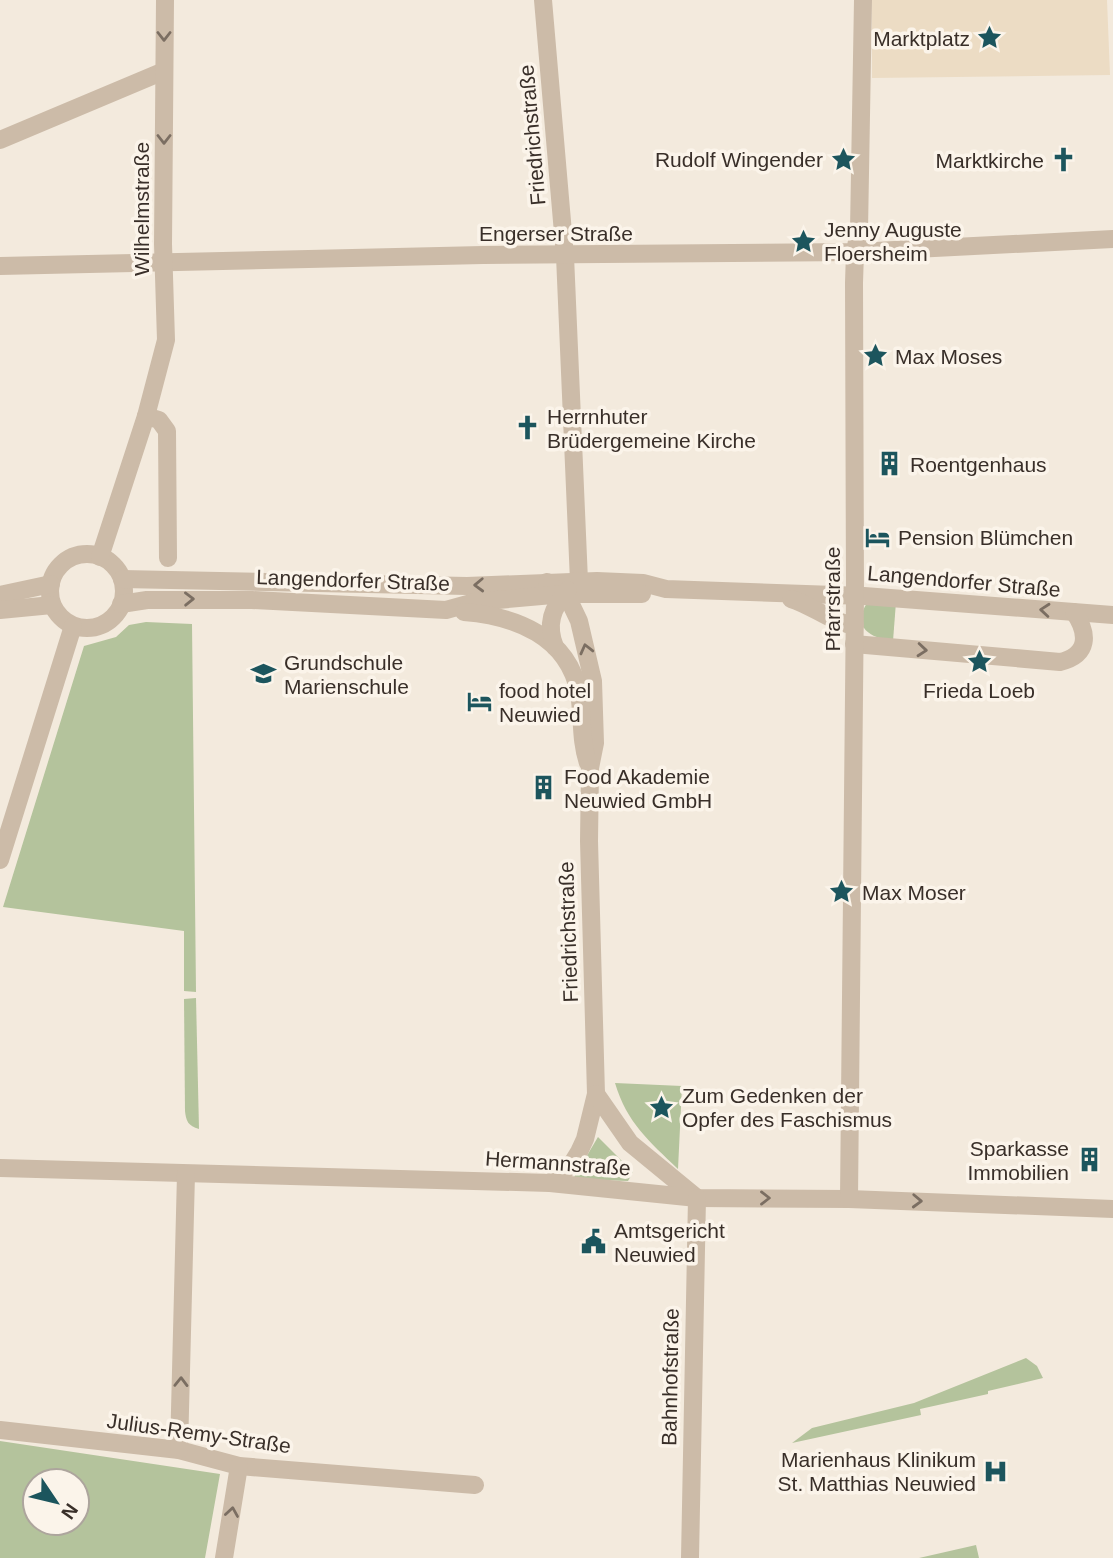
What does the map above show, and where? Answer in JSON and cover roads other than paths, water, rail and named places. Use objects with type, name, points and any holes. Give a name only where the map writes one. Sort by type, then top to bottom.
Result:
[{"type":"street","name":"Wilhelmstraße","points":[[100,557],[146,416],[166,340],[165,0]]},
{"type":"street","name":"Friedrichstraße","points":[[543,0],[565,256],[585,588],[579,621]]},
{"type":"street","name":"Pfarrstraße","points":[[849,1199],[855,625],[855,252],[859,230],[863,0]]},
{"type":"street","points":[[0,140],[164,71]]},
{"type":"street","name":"Engerser Straße","points":[[0,266],[483,255],[855,252],[930,246],[1113,239]]},
{"type":"street","points":[[146,416],[159,420],[167,431],[167,558]]},
{"type":"street","points":[[91,555],[100,557],[109,562],[122,579],[124,592],[121,604],[107,622],[96,627],[73,626],[57,614],[52,605],[51,584],[58,568],[72,558],[91,555]]},
{"type":"street","name":"Langendorfer Straße","points":[[122,579],[467,586],[547,582],[585,588],[643,583],[666,589],[855,595],[1113,615]]},
{"type":"street","name":"Friedrichstraße","points":[[547,582],[564,594],[579,621],[593,681],[595,743],[590,768],[590,910],[596,1094],[585,1139],[579,1152],[571,1165],[550,1182]]},
{"type":"street","points":[[0,595],[51,584]]},
{"type":"street","name":"Friedrichstraße","points":[[555,647],[550,630],[552,614],[564,594],[585,588]]},
{"type":"street","name":"Langendorfer Straße","points":[[766,591],[811,605],[842,623],[855,625]]},
{"type":"street","name":"Langendorfer Straße","points":[[121,604],[147,600],[252,600],[446,610],[475,602],[564,594]]},
{"type":"street","points":[[0,610],[52,605]]},
{"type":"street","name":"Friedrichstraße","points":[[446,610],[484,613],[509,619],[536,631],[555,647],[577,683],[583,746],[590,768]]},
{"type":"street","name":"Langendorfer Straße","points":[[854,643],[1060,662],[1076,655],[1085,638],[1083,627],[1074,612]]},
{"type":"street","points":[[0,859],[73,626]]},
{"type":"street","points":[[596,1094],[630,1143],[697,1198]]},
{"type":"street","name":"Hermannstraße","points":[[0,1168],[550,1182],[697,1198],[849,1199],[1113,1209]]},
{"type":"street","points":[[179,1450],[186,1174]]},
{"type":"street","name":"Bahnhofstraße","points":[[691,1558],[697,1198]]},
{"type":"street","name":"Julius-Remy-Straße","points":[[0,1430],[179,1450],[239,1466],[475,1485]]},
{"type":"street","points":[[224,1558],[239,1466]]},
{"type":"place","name":"Marktplatz","points":[[990,38]]},
{"type":"place","name":"Rudolf Wingender","points":[[843,159]]},
{"type":"place","name":"Marktkirche","points":[[1064,160]]},
{"type":"place","name":"Jenny Auguste Floersheim","points":[[804,241]]},
{"type":"place","name":"Max Moses","points":[[875,356]]},
{"type":"place","name":"Herrnhuter Brüdergemeine Kirche","points":[[527,428]]},
{"type":"place","name":"Roentgenhaus","points":[[890,464]]},
{"type":"place","name":"Pension Blümchen","points":[[878,537]]},
{"type":"place","name":"Frieda Loeb","points":[[979,661]]},
{"type":"place","name":"Grundschule Marienschule","points":[[264,674]]},
{"type":"place","name":"food hotel Neuwied","points":[[479,702]]},
{"type":"place","name":"Food Akademie Neuwied GmbH","points":[[544,788]]},
{"type":"place","name":"Max Moser","points":[[842,892]]},
{"type":"place","name":"Zum Gedenken der Opfer des Faschismus","points":[[662,1107]]},
{"type":"place","name":"Sparkasse Immobilien","points":[[1089,1160]]},
{"type":"place","name":"Amtsgericht Neuwied","points":[[594,1242]]},
{"type":"place","name":"Marienhaus Klinikum St. Matthias Neuwied","points":[[996,1471]]}]
